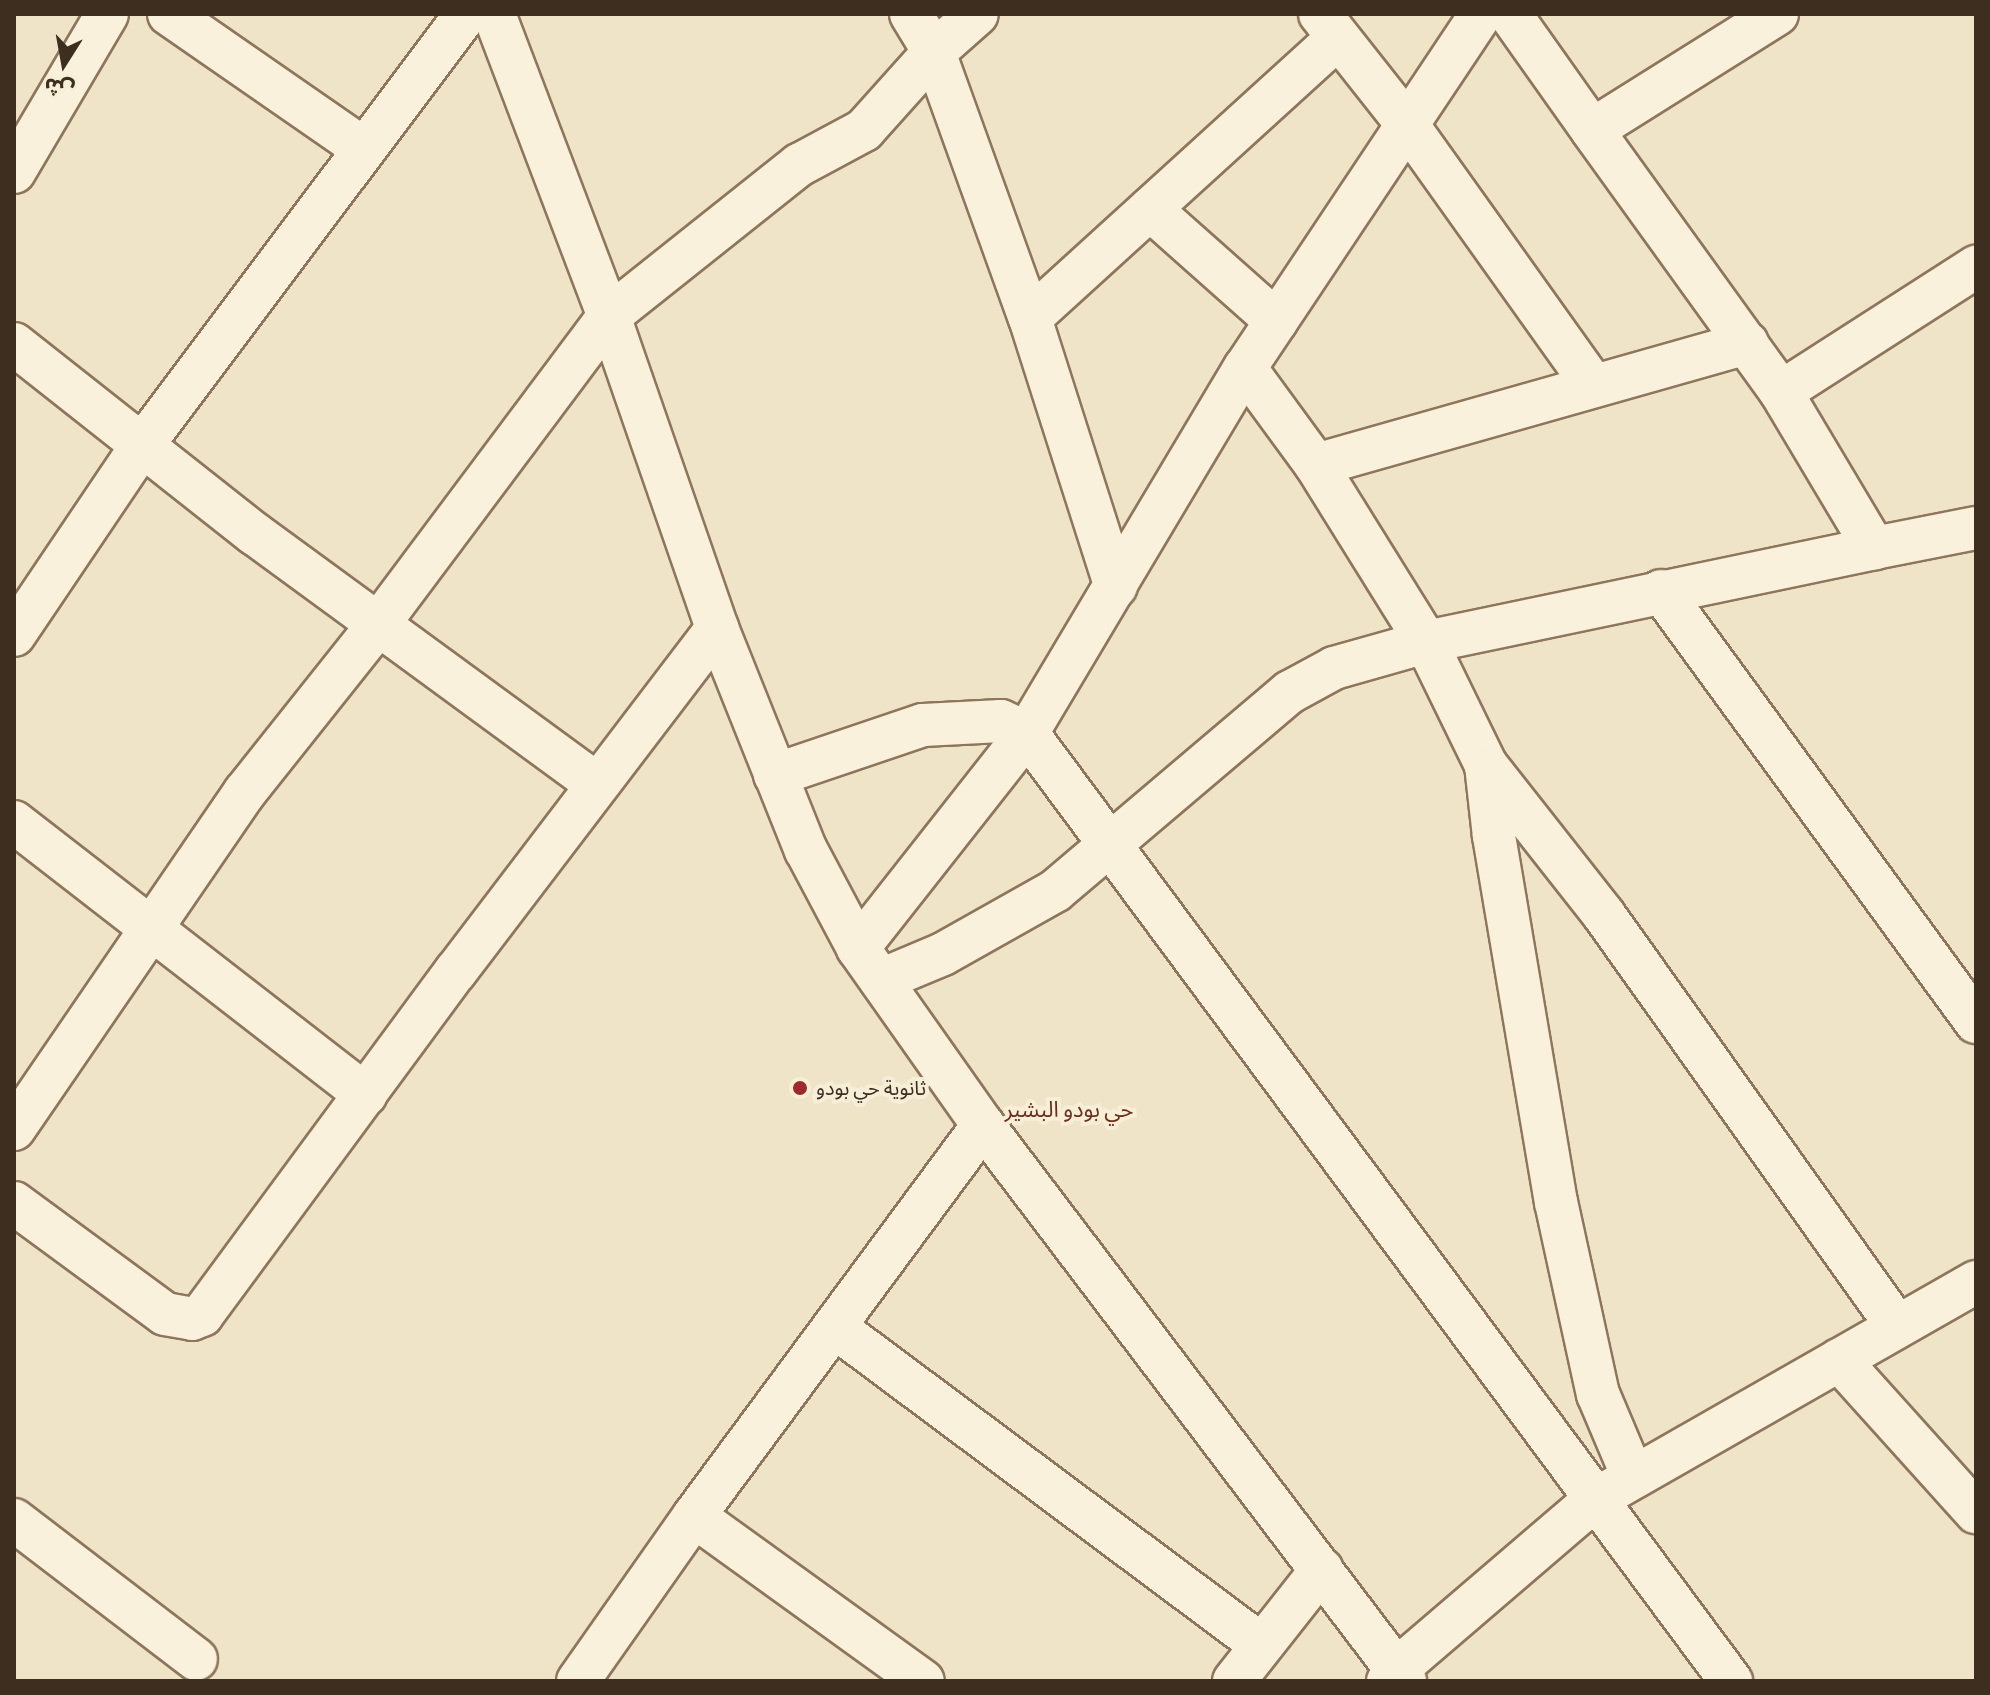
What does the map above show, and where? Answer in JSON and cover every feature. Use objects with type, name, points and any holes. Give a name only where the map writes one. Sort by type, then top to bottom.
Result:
[{"type":"street","points":[[14,172],[107,14]]},
{"type":"street","points":[[169,14],[364,149]]},
{"type":"street","points":[[14,635],[141,447],[466,14]]},
{"type":"street","points":[[494,14],[609,316],[717,628],[806,850],[870,964],[983,1125],[1322,1569],[1396,1677],[1594,1500],[1976,1282]]},
{"type":"street","points":[[911,14],[934,52],[1030,318],[1116,587]]},
{"type":"street","points":[[14,1129],[245,792],[377,626],[609,316],[757,195],[799,165],[864,130],[934,52],[977,14]]},
{"type":"street","points":[[870,964],[1027,733],[1245,368],[1481,14]]},
{"type":"street","points":[[1510,14],[1781,392],[1874,548]]},
{"type":"street","points":[[1592,130],[1777,14]]},
{"type":"street","points":[[1030,318],[1150,209],[1329,26],[1406,123],[1592,384]]},
{"type":"street","points":[[1150,209],[1276,321]]},
{"type":"street","points":[[1781,392],[1976,267]]},
{"type":"street","points":[[1316,465],[1592,384],[1747,343]]},
{"type":"street","points":[[14,344],[141,447],[377,626],[596,784]]},
{"type":"street","points":[[1245,368],[1316,465],[1426,642],[1486,765],[1604,915],[1897,1326]]},
{"type":"street","points":[[870,964],[943,954],[1055,891],[1290,692],[1334,668],[1426,642],[1976,528]]},
{"type":"street","points":[[1661,591],[1976,1022]]},
{"type":"street","points":[[14,1203],[165,1314],[192,1319],[202,1315],[596,784],[717,628]]},
{"type":"street","points":[[775,775],[923,725],[1001,721],[1027,733],[1731,1681]]},
{"type":"street","points":[[1486,765],[1494,836],[1556,1202],[1598,1394],[1633,1477]]},
{"type":"street","points":[[14,822],[366,1095]]},
{"type":"street","points":[[578,1681],[694,1516],[836,1328],[983,1125]]},
{"type":"street","points":[[836,1328],[1260,1644]]},
{"type":"street","points":[[1839,1360],[1976,1512]]},
{"type":"street","points":[[694,1516],[923,1681]]},
{"type":"street","points":[[14,1520],[196,1659]]},
{"type":"street","points":[[1234,1681],[1260,1644],[1322,1569]]},
{"type":"place","name":"ثانوية حي بودو","points":[[800,1088]]},
{"type":"district","name":"حي بودو البشير","points":[[1069,1110]]}]
